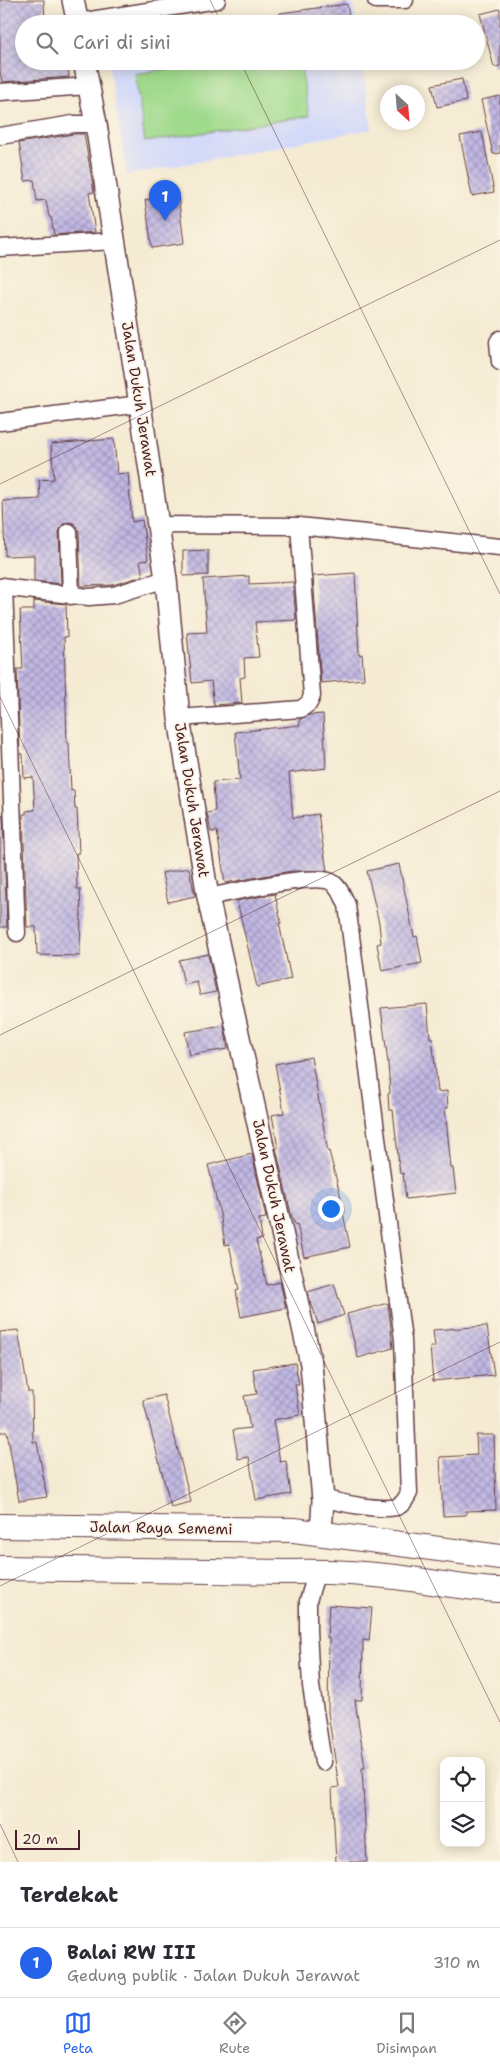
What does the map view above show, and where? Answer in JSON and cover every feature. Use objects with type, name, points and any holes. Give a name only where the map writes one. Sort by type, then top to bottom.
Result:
[{"type":"main road","name":"Jalan Raya Sememi","points":[[0,1526],[294,1530],[323,1512],[500,1557]]},
{"type":"main road","points":[[0,1568],[317,1571],[396,1577],[485,1590],[500,1590]]},
{"type":"street","points":[[73,0],[76,15]]},
{"type":"street","points":[[126,15],[217,0]]},
{"type":"street","points":[[376,0],[405,0]]},
{"type":"street","name":"Jalan Dukuh Jerawat","points":[[85,70],[96,124],[158,525],[166,579],[179,718],[208,897],[311,1364],[323,1512]]},
{"type":"street","points":[[0,92],[88,86]]},
{"type":"street","points":[[0,136],[73,124],[96,124]]},
{"type":"street","points":[[0,248],[114,241]]},
{"type":"street","points":[[500,339],[498,342],[500,362]]},
{"type":"street","points":[[0,422],[140,404]]},
{"type":"street","points":[[158,525],[299,526],[500,547]]},
{"type":"street","points":[[179,718],[302,709],[309,704],[312,696],[299,526]]},
{"type":"street","points":[[69,532],[71,596]]},
{"type":"street","points":[[17,933],[2,586],[89,597],[114,594],[166,579]]},
{"type":"street","points":[[208,897],[318,878],[333,882],[342,893],[347,905],[403,1340],[409,1493],[403,1503],[396,1507],[341,1503],[323,1512]]},
{"type":"street","points":[[317,1571],[308,1601],[308,1630],[311,1686],[323,1762]]},
{"type":"shaded area","points":[[353,4],[355,15],[283,15]]},
{"type":"shaded area","points":[[110,70],[363,70],[372,129],[127,175]]},
{"type":"green space","points":[[160,70],[301,70],[309,116],[145,142],[135,74]]},
{"type":"building","points":[[0,0],[44,0],[45,15],[15,15],[15,70],[69,70],[69,77],[2,82],[0,72]]},
{"type":"building","points":[[347,4],[349,15],[280,15],[280,13]]},
{"type":"building","points":[[500,9],[500,66],[494,67],[485,33],[485,15],[480,14]]},
{"type":"building","points":[[462,79],[466,101],[437,107],[432,85]]},
{"type":"building","points":[[500,96],[500,153],[493,154],[481,100]]},
{"type":"building","points":[[482,132],[494,192],[472,196],[460,136]]},
{"type":"building","points":[[84,134],[94,192],[89,193],[95,232],[54,235],[46,200],[37,201],[34,180],[25,181],[19,143]]},
{"type":"building","points":[[178,195],[184,243],[152,248],[145,200]]},
{"type":"building","points":[[114,439],[117,474],[128,473],[132,522],[142,520],[148,560],[140,561],[143,576],[112,585],[81,586],[79,531],[74,523],[68,522],[63,524],[59,532],[61,584],[34,581],[34,555],[5,556],[3,501],[40,499],[39,480],[54,479],[51,444]]},
{"type":"building","points":[[208,550],[208,575],[183,576],[183,551]]},
{"type":"building","points":[[355,573],[359,655],[362,654],[364,679],[321,683],[313,576]]},
{"type":"building","points":[[249,576],[249,584],[293,582],[296,620],[255,622],[259,657],[244,658],[245,677],[240,678],[242,703],[214,705],[211,681],[192,683],[187,633],[207,632],[203,579]]},
{"type":"building","points":[[34,601],[66,604],[67,637],[64,637],[67,743],[69,743],[71,791],[74,790],[75,809],[77,809],[79,853],[76,853],[77,889],[80,889],[81,910],[80,956],[37,955],[36,927],[27,927],[23,814],[26,814],[26,811],[35,810],[33,777],[24,778],[23,754],[20,754],[17,669],[23,669],[20,610],[34,610]]},
{"type":"building","points":[[323,714],[326,768],[289,773],[293,818],[318,814],[327,871],[291,871],[225,883],[217,831],[211,832],[207,813],[215,811],[213,782],[240,780],[235,732],[300,725],[300,719],[309,715]]},
{"type":"building","points":[[0,816],[3,816],[7,927],[0,927]]},
{"type":"building","points":[[399,864],[414,937],[417,936],[422,963],[382,971],[377,944],[381,943],[379,923],[367,871]]},
{"type":"building","points":[[189,868],[195,896],[168,902],[162,873]]},
{"type":"building","points":[[275,894],[291,979],[257,987],[237,901]]},
{"type":"building","points":[[208,954],[216,992],[200,995],[197,982],[184,985],[179,960]]},
{"type":"building","points":[[427,1004],[438,1092],[447,1091],[448,1108],[445,1108],[451,1168],[453,1168],[456,1193],[406,1199],[403,1173],[400,1174],[393,1110],[389,1110],[388,1063],[381,1008]]},
{"type":"building","points":[[224,1026],[228,1049],[189,1055],[185,1032]]},
{"type":"building","points":[[311,1057],[328,1152],[345,1213],[343,1213],[350,1247],[304,1257],[297,1224],[295,1225],[291,1214],[276,1148],[278,1148],[272,1115],[284,1113],[275,1064]]},
{"type":"building","points":[[252,1154],[266,1218],[259,1219],[262,1239],[256,1240],[267,1285],[280,1282],[286,1308],[241,1317],[236,1291],[239,1290],[229,1244],[225,1245],[221,1218],[208,1165]]},
{"type":"building","points":[[334,1284],[344,1315],[318,1324],[308,1292]]},
{"type":"building","points":[[388,1303],[393,1348],[358,1358],[347,1314]]},
{"type":"building","points":[[487,1326],[494,1375],[433,1381],[430,1347],[435,1347],[433,1330]]},
{"type":"building","points":[[18,1330],[28,1392],[32,1392],[33,1442],[37,1442],[47,1497],[19,1501],[7,1432],[0,1432],[0,1332]]},
{"type":"building","points":[[295,1363],[299,1385],[295,1385],[300,1415],[273,1420],[280,1462],[286,1461],[291,1494],[256,1500],[249,1457],[238,1459],[233,1430],[250,1428],[244,1396],[257,1394],[253,1369]]},
{"type":"building","points":[[164,1395],[191,1502],[171,1507],[143,1400]]},
{"type":"building","points":[[476,1435],[494,1435],[496,1510],[466,1511],[466,1515],[443,1516],[440,1457],[477,1455]]},
{"type":"building","points":[[329,1605],[372,1608],[369,1641],[363,1640],[362,1700],[355,1700],[365,1768],[362,1768],[367,1862],[336,1862],[332,1788],[339,1787],[328,1712],[329,1638],[327,1638]]},
{"type":"place","name":"Balai RW III","points":[[165,221]]}]
